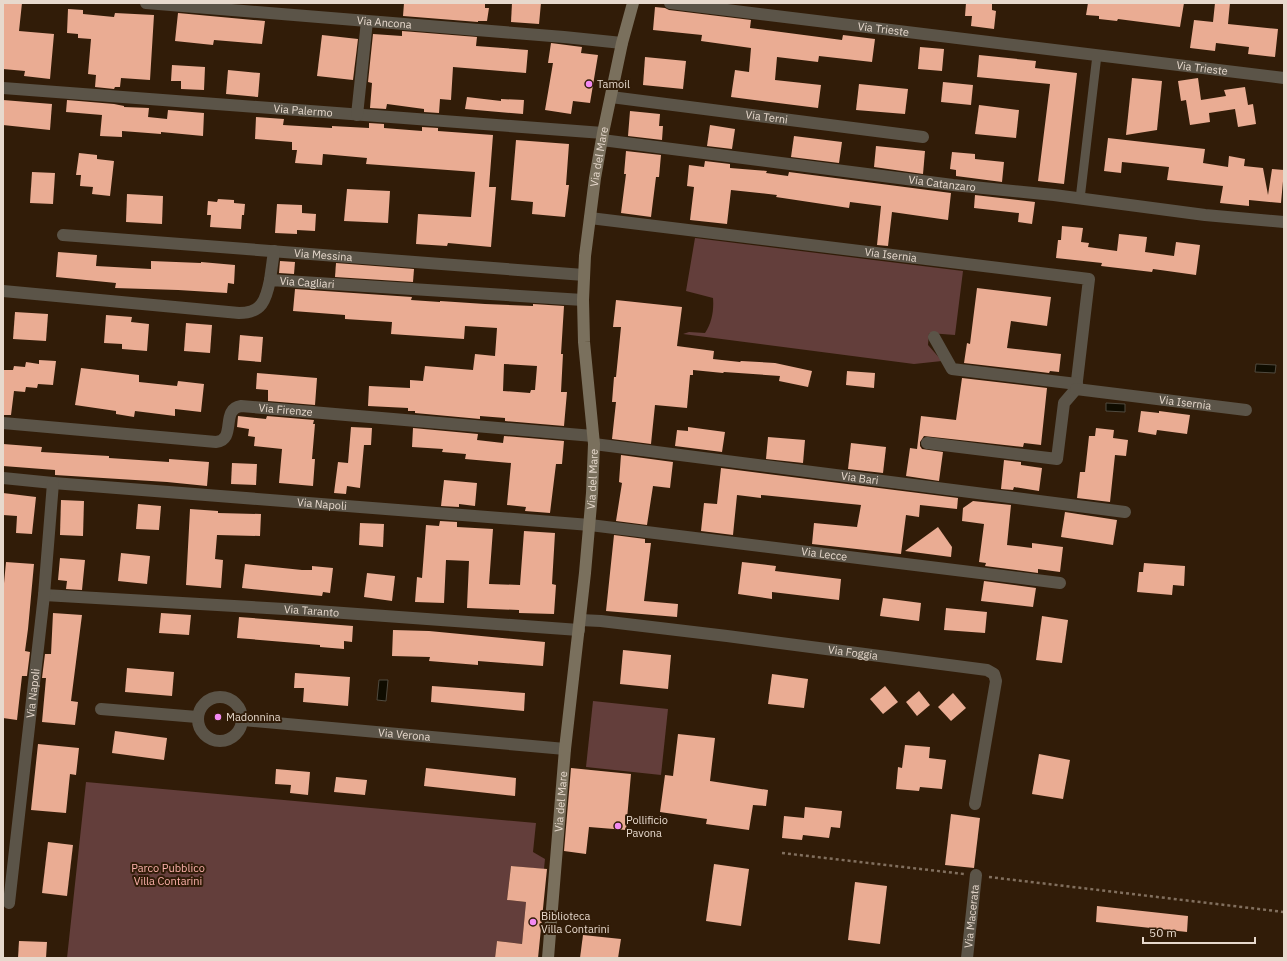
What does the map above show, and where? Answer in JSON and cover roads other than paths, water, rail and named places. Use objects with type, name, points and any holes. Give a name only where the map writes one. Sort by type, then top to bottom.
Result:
[{"type":"main road","name":"Via del Mare","points":[[548,958],[566,749],[590,525],[594,440],[584,350],[584,275],[595,178],[602,137],[622,43],[633,3]]},
{"type":"street","name":"Via Ancona","points":[[146,3],[556,36],[622,43]]},
{"type":"street","name":"Via Trieste","points":[[670,3],[1284,78]]},
{"type":"street","points":[[357,115],[367,21]]},
{"type":"street","name":"Via Palermo","points":[[3,88],[357,115],[602,137]]},
{"type":"street","name":"Via Terni","points":[[611,97],[923,137]]},
{"type":"street","name":"Via Catanzaro","points":[[602,137],[953,185],[1205,215],[1284,222]]},
{"type":"street","name":"Via Isernia","points":[[590,218],[1088,279],[1076,386]]},
{"type":"street","name":"Via Messina","points":[[63,235],[584,275]]},
{"type":"street","points":[[270,280],[274,251]]},
{"type":"street","name":"Via Cagliari","points":[[3,291],[244,313],[254,311],[261,304],[267,293],[270,280],[583,300]]},
{"type":"street","name":"Via Isernia","points":[[934,337],[952,369],[1246,410]]},
{"type":"street","points":[[926,443],[1057,460],[1064,403],[1076,386]]},
{"type":"street","name":"Via Firenze","points":[[3,423],[219,442],[225,437],[231,412],[233,409],[241,406],[594,440]]},
{"type":"street","name":"Via Bari","points":[[594,440],[1125,512]]},
{"type":"street","name":"Via Napoli","points":[[3,478],[590,525]]},
{"type":"street","name":"Via Napoli","points":[[9,903],[44,594],[53,483]]},
{"type":"street","name":"Via Lecce","points":[[590,525],[1060,583]]},
{"type":"street","name":"Via Taranto","points":[[44,594],[579,625]]},
{"type":"street","name":"Via Foggia","points":[[579,625],[601,621],[981,668],[987,670],[994,674],[996,681],[975,804]]},
{"type":"street","points":[[218,696],[233,700],[242,712],[242,720],[237,734],[225,741],[211,740],[205,736],[198,724],[197,717],[199,710],[204,703],[210,698],[218,696]]},
{"type":"street","points":[[101,709],[197,717]]},
{"type":"street","name":"Via Verona","points":[[242,720],[566,749]]},
{"type":"street","name":"Via Macerata","points":[[967,958],[976,875]]},
{"type":"lane","points":[[1080,199],[1097,55]]},
{"type":"place","name":"Tamoil","points":[[589,84]]},
{"type":"place","name":"Madonnina","points":[[218,717]]},
{"type":"place","name":"Pollificio Pavona","points":[[618,826]]},
{"type":"place","name":"Biblioteca Villa Contarini","points":[[533,922]]},
{"type":"park label","name":"Parco Pubblico Villa Contarini","points":[[168,874]]}]
